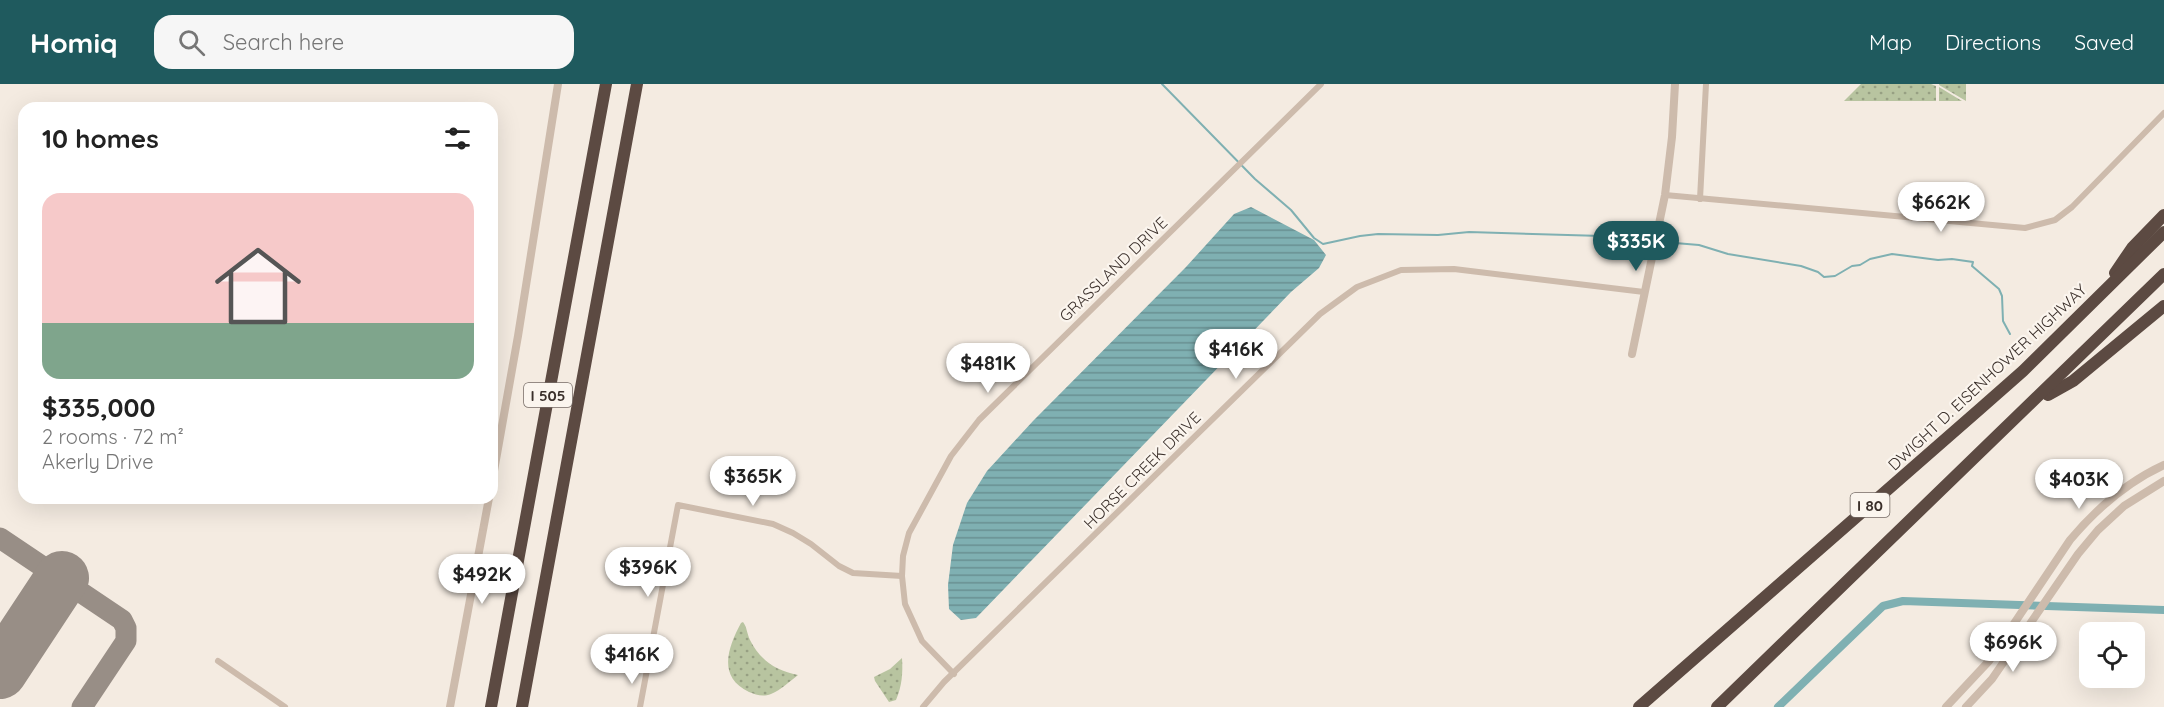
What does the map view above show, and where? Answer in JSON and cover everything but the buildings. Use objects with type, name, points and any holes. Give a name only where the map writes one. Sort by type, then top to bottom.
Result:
[{"type":"highway","name":"I 505","points":[[491,707],[606,84]]},
{"type":"highway","name":"I 505","points":[[522,707],[637,84]]},
{"type":"highway","points":[[2097,298],[2132,248],[2164,215]]},
{"type":"highway","name":"DWIGHT D. EISENHOWER HIGHWAY","points":[[1639,707],[2023,371],[2164,232]]},
{"type":"highway","name":"I 80","points":[[1717,707],[2032,405],[2164,274]]},
{"type":"highway","points":[[2032,405],[2073,381],[2164,306]]},
{"type":"street","points":[[498,448],[558,84]]},
{"type":"street","name":"GRASSLAND DRIVE","points":[[954,674],[922,641],[905,604],[902,576],[903,556],[909,533],[951,456],[979,420],[1321,84]]},
{"type":"street","points":[[1632,354],[1665,195],[1672,137],[1674,84]]},
{"type":"street","points":[[1700,200],[1706,84]]},
{"type":"street","points":[[1665,195],[2016,228],[2036,226],[2055,220],[2072,207],[2164,113]]},
{"type":"street","name":"HORSE CREEK DRIVE","points":[[923,707],[1320,315],[1357,287],[1401,270],[1454,269],[1644,292]]},
{"type":"street","points":[[1946,707],[1989,661],[2070,540],[2092,515],[2125,487],[2164,465]]},
{"type":"street","points":[[1966,707],[1992,679],[2078,554],[2098,530],[2124,506],[2164,481]]},
{"type":"street","points":[[450,707],[488,504]]},
{"type":"street","points":[[640,707],[678,505],[772,524],[793,532],[839,566],[853,573],[902,576]]},
{"type":"street","points":[[218,661],[285,707]]},
{"type":"green space","points":[[1861,84],[1931,84],[1936,86],[1936,101],[1844,101]]},
{"type":"green space","points":[[1939,84],[1966,84],[1966,101],[1939,85]]},
{"type":"green space","points":[[1939,87],[1962,101],[1939,101]]},
{"type":"green space","points":[[743,622],[750,640],[764,659],[783,671],[798,675],[771,694],[760,695],[749,692],[732,678],[728,661],[729,651],[736,632]]},
{"type":"green space","points":[[902,658],[900,690],[896,700],[889,702],[874,677],[890,669]]},
{"type":"water","points":[[1251,207],[1314,240],[1326,255],[1319,268],[1291,292],[976,618],[961,620],[949,609],[948,585],[953,545],[967,503],[987,471],[1033,421],[1186,267],[1234,214]]},
{"type":"waterway","points":[[1162,84],[1255,179],[1291,210],[1314,238],[1323,244],[1378,234],[1438,235],[1469,232],[1637,237]]},
{"type":"waterway","points":[[1675,243],[1699,245],[1728,254],[1801,266],[1818,272],[1824,277],[1835,276],[1870,259],[1892,254],[1973,262],[1972,266],[1999,289],[2002,296],[2003,321],[2010,334]]},
{"type":"waterway","points":[[1778,707],[1883,606],[1903,601],[2164,610]]},
{"type":"taxiway","points":[[0,538],[122,620],[126,628],[126,641],[82,707]]},
{"type":"runway","points":[[0,672],[62,578]]}]
